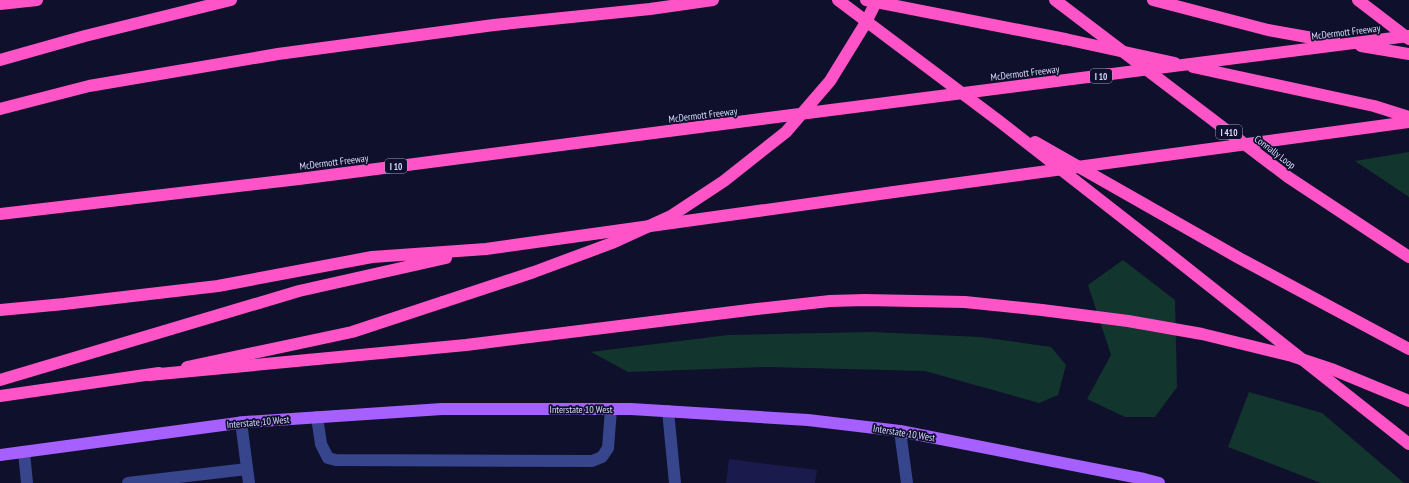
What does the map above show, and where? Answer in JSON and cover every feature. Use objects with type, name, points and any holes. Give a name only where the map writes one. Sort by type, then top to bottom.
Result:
[{"type":"highway","points":[[0,4],[37,0]]},
{"type":"highway","points":[[0,60],[85,36],[231,0]]},
{"type":"highway","points":[[0,109],[89,86],[278,54],[494,24],[650,9],[713,0]]},
{"type":"highway","points":[[838,0],[1168,252],[1409,444]]},
{"type":"highway","points":[[866,0],[1065,39],[1374,106],[1409,117]]},
{"type":"highway","points":[[149,376],[352,332],[534,272],[612,243],[671,216],[724,181],[786,132],[830,82],[865,24],[877,0]]},
{"type":"highway","name":"Connally Loop","points":[[1055,0],[1288,177],[1409,257]]},
{"type":"highway","points":[[1153,0],[1268,30],[1409,54]]},
{"type":"highway","points":[[1358,0],[1409,37]]},
{"type":"highway","name":"McDermott Freeway","points":[[0,214],[299,179],[1409,37]]},
{"type":"highway","points":[[999,122],[1239,258],[1409,349]]},
{"type":"highway","points":[[0,310],[218,286],[372,257],[486,249],[1409,122]]},
{"type":"highway","points":[[0,380],[299,292],[486,249]]},
{"type":"highway","points":[[0,396],[149,376],[466,346],[764,308],[830,301],[865,300],[965,302],[1128,321],[1187,332],[1292,356],[1334,370],[1409,401]]},
{"type":"main road","name":"Interstate 10 West","points":[[0,455],[241,422],[442,409],[611,409],[808,420],[900,431],[1159,483]]},
{"type":"street","points":[[317,417],[321,444],[328,458],[336,460],[592,461],[602,457],[608,448],[611,409]]},
{"type":"street","points":[[668,411],[675,483]]},
{"type":"street","points":[[241,422],[249,483]]},
{"type":"street","points":[[900,431],[907,483]]},
{"type":"street","points":[[24,452],[27,483]]},
{"type":"street","points":[[128,483],[248,469]]},
{"type":"green space","points":[[1409,152],[1409,197],[1355,161]]},
{"type":"green space","points":[[1123,260],[1175,300],[1177,387],[1155,417],[1125,417],[1087,399],[1111,355],[1088,285]]},
{"type":"green space","points":[[873,332],[980,337],[1051,347],[1066,365],[1058,395],[1039,403],[925,371],[767,367],[628,372],[591,352],[728,335]]},
{"type":"green space","points":[[1249,392],[1322,413],[1404,483],[1321,483],[1228,447]]},
{"type":"building","points":[[729,459],[817,470],[815,483],[726,483]]}]
